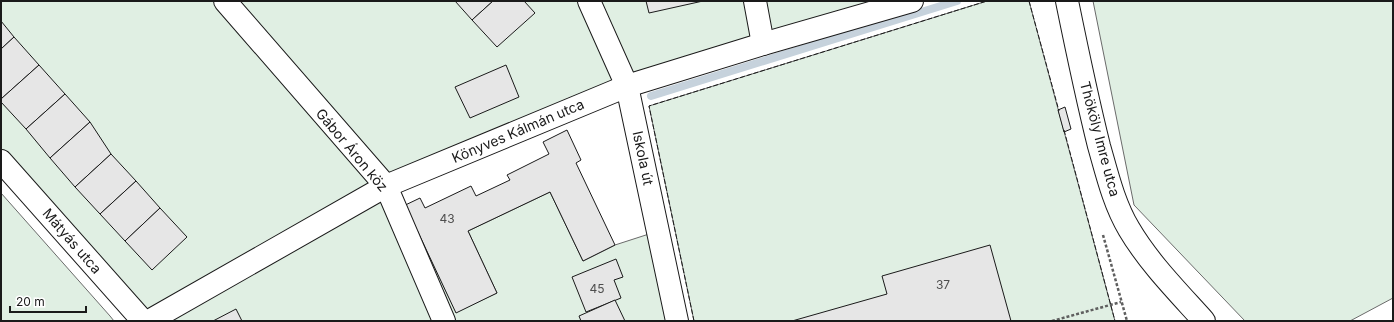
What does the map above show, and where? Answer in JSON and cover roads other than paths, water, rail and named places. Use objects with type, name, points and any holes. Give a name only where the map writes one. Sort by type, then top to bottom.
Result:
[{"type":"street","name":"Gábor Áron köz","points":[[225,1],[386,186],[444,321]]},
{"type":"street","name":"Iskola út","points":[[589,1],[627,86],[677,321]]},
{"type":"street","points":[[755,1],[763,44]]},
{"type":"street","name":"Könyves Kálmán utca","points":[[149,321],[386,186],[627,86],[763,44],[912,1]]},
{"type":"street","name":"Thököly Imre utca","points":[[1067,1],[1091,115],[1107,175],[1118,205],[1129,228],[1143,250],[1204,321]]},
{"type":"street","name":"Mátyás utca","points":[[1,161],[143,321]]},
{"type":"waterway","points":[[651,96],[957,1]]}]
